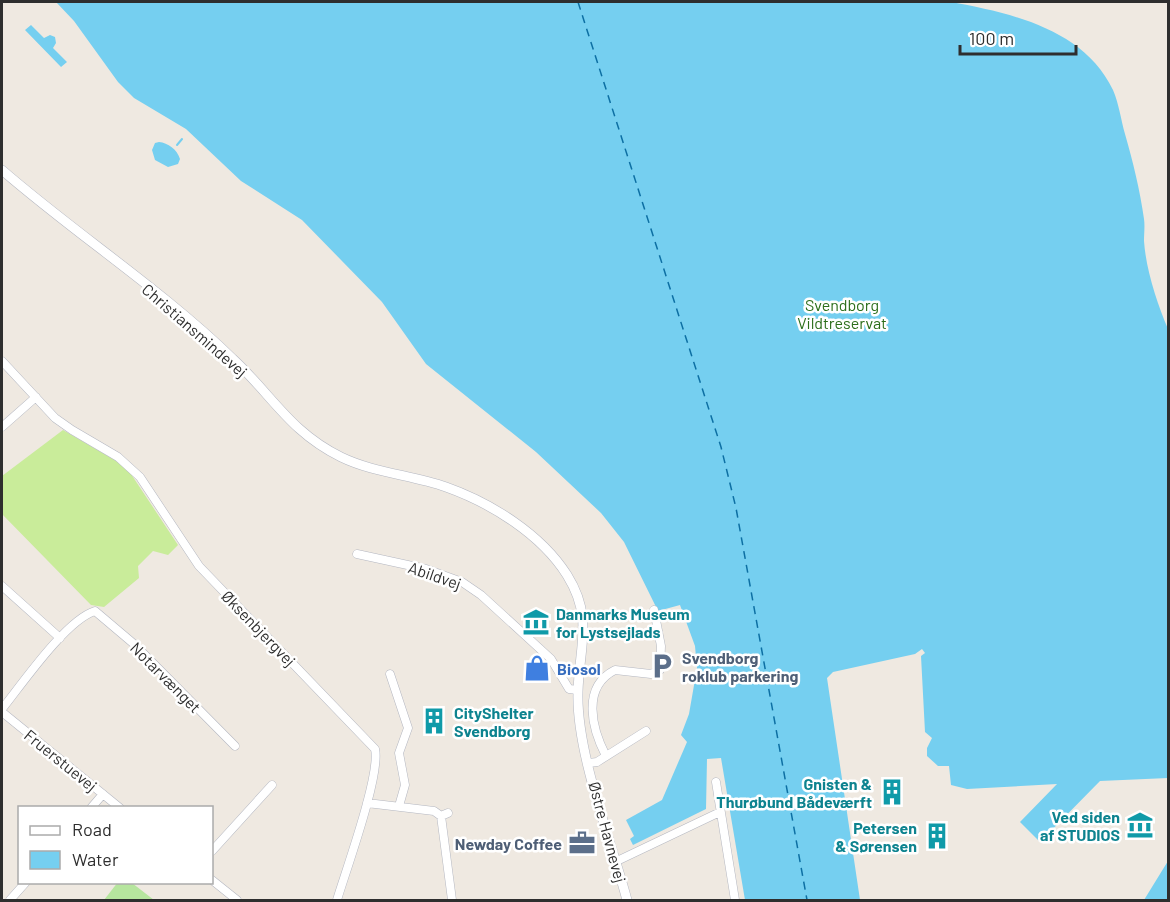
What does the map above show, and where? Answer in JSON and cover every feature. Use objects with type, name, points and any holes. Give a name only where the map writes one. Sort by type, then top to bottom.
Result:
[{"type":"street","name":"Christiansmindevej","points":[[2,173],[234,359],[295,428],[316,443],[358,464],[445,487],[480,502],[502,514],[540,544],[568,576],[581,603],[585,637],[578,690]]},
{"type":"street","name":"Øksenbjergvej","points":[[2,361],[72,430],[118,457],[140,477],[199,566],[375,748],[377,757],[367,803],[337,900]]},
{"type":"street","points":[[2,427],[36,397]]},
{"type":"street","name":"Abildvej","points":[[357,554],[426,569],[462,582],[481,595],[551,659],[569,688],[578,690]]},
{"type":"street","points":[[2,586],[60,638],[2,711]]},
{"type":"street","name":"Østre Havnevej","points":[[606,756],[595,734],[594,694],[598,683],[615,670],[623,669],[651,674],[660,670],[661,646],[654,610]]},
{"type":"street","name":"Notarvænget","points":[[60,638],[89,613],[100,612],[235,746]]},
{"type":"street","points":[[390,674],[408,728],[399,753],[405,785],[399,806]]},
{"type":"street","name":"Østre Havnevej","points":[[578,690],[580,728],[627,900]]},
{"type":"street","name":"Fruerstuevej","points":[[2,711],[119,806]]},
{"type":"street","name":"Østre Havnevej","points":[[589,763],[606,756],[646,731]]},
{"type":"street","points":[[716,782],[735,900]]},
{"type":"street","points":[[213,850],[272,785]]},
{"type":"street","points":[[92,806],[103,794]]},
{"type":"street","points":[[367,803],[445,814],[452,900]]},
{"type":"street","points":[[617,861],[720,812]]},
{"type":"street","points":[[213,881],[237,900]]},
{"type":"street","points":[[10,900],[24,884]]},
{"type":"green space","points":[[63,430],[118,462],[131,474],[178,545],[168,555],[153,551],[138,566],[139,578],[104,607],[91,605],[2,514],[2,476]]},
{"type":"green space","points":[[116,884],[133,884],[154,900],[104,900]]},
{"type":"water","name":"Svendborg Vildtreservat","points":[[56,2],[951,2],[1021,19],[1065,38],[1084,52],[1100,69],[1115,95],[1140,197],[1145,252],[1150,275],[1168,329],[1168,778],[1100,781],[1040,842],[1020,822],[1057,784],[967,789],[951,785],[949,766],[938,766],[927,756],[927,748],[932,738],[925,732],[921,656],[925,653],[922,649],[915,654],[833,672],[827,678],[860,900],[745,900],[721,758],[707,759],[706,809],[633,845],[630,839],[634,836],[626,820],[662,800],[687,742],[681,735],[689,714],[697,668],[695,646],[680,605],[658,611],[624,542],[601,513],[536,452],[426,364],[382,302],[302,220],[241,181],[186,129],[134,98],[118,82],[74,21]]},
{"type":"water","points":[[31,25],[44,38],[50,35],[55,37],[56,43],[53,48],[67,62],[61,67],[25,30]]},
{"type":"water","points":[[159,142],[174,149],[179,155],[178,164],[168,167],[155,160],[152,150],[155,143]]},
{"type":"water","points":[[1168,861],[1168,900],[1144,900]]},
{"type":"waterway","points":[[177,145],[182,139]]},
{"type":"ferry route","points":[[578,2],[721,447],[736,508],[807,900]]},
{"type":"place","name":"Danmarks Museum for Lystsejlads","points":[[536,622]]},
{"type":"place","name":"Svendborg roklub parkering","points":[[662,666]]},
{"type":"place","name":"Biosol","points":[[537,668]]},
{"type":"place","name":"CityShelter Svendborg","points":[[434,721]]},
{"type":"place","name":"Gnisten & Thurøbund Bådeværft","points":[[892,792]]},
{"type":"place","name":"Ved siden af STUDIOS","points":[[1140,825]]},
{"type":"place","name":"Petersen & Sørensen","points":[[937,836]]},
{"type":"place","name":"Newday Coffee","points":[[582,843]]}]
